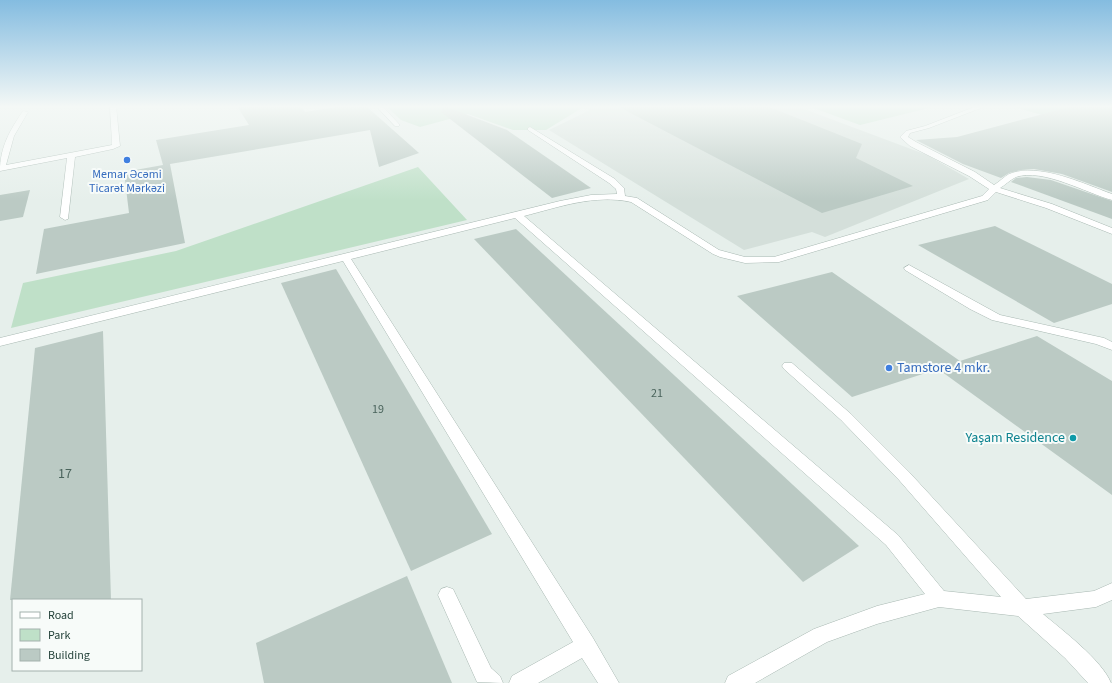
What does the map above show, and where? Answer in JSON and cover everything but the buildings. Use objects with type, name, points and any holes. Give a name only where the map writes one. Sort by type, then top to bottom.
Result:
[{"type":"street","points":[[9,138],[1,169],[109,149],[116,146],[115,138]]},
{"type":"street","points":[[544,138],[612,180],[620,188],[622,196]]},
{"type":"street","points":[[906,138],[913,144],[972,174],[994,189],[1049,206],[1112,231]]},
{"type":"street","points":[[65,217],[71,156]]},
{"type":"street","points":[[0,342],[517,215],[585,199],[600,197],[622,196],[634,200],[716,252],[730,258],[759,262],[775,260],[905,223],[985,198],[992,193],[994,189],[1012,176],[1036,174],[1059,179],[1112,197]]},
{"type":"street","points":[[517,215],[892,540],[939,599]]},
{"type":"street","points":[[346,258],[609,683]]},
{"type":"street","points":[[909,268],[974,307],[996,318],[1100,341],[1112,346]]},
{"type":"street","points":[[788,366],[846,417],[904,476],[1022,608],[1072,651],[1100,683]]},
{"type":"street","points":[[735,683],[821,635],[878,616],[939,599],[1022,608],[1096,599],[1112,592]]},
{"type":"street","points":[[447,595],[484,675],[493,683]]},
{"type":"street","points":[[520,683],[586,645]]},
{"type":"shaded area","points":[[562,138],[881,138],[927,155],[969,179],[825,237],[812,232],[744,250]]},
{"type":"green space","points":[[418,167],[467,220],[11,328],[23,283],[176,251]]},
{"type":"place","name":"Memar Əcəmi Ticarət Mərkəzi","points":[[127,160]]},
{"type":"place","name":"Tamstore 4 mkr.","points":[[889,368]]},
{"type":"place","name":"Yaşam Residence","points":[[1073,438]]}]
